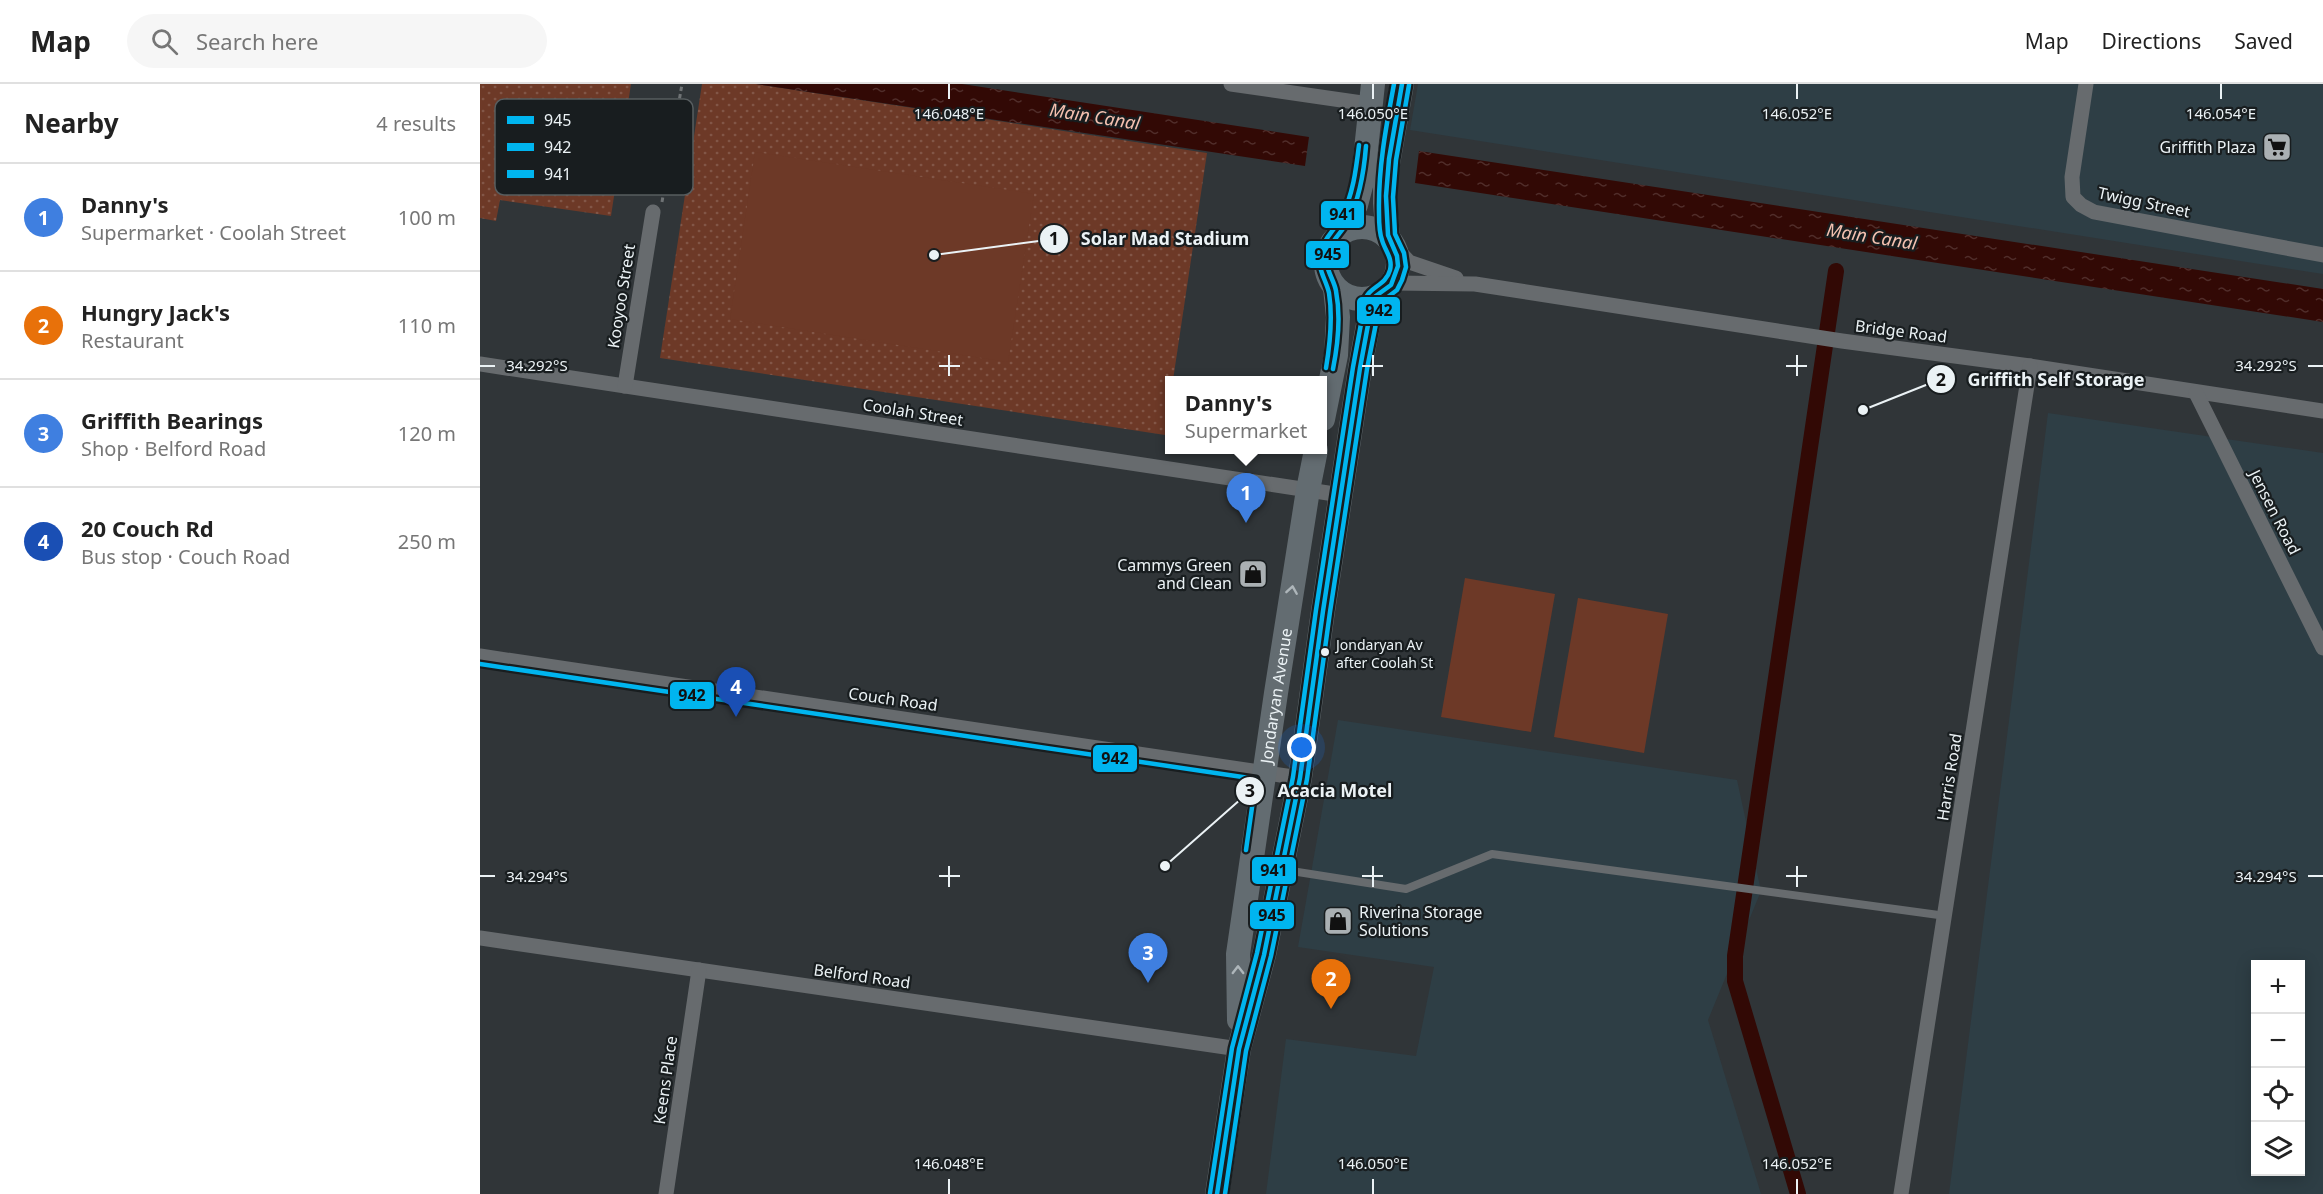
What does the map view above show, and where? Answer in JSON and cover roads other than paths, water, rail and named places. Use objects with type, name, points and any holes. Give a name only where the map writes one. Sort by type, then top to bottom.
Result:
[{"type":"main road","points":[[1327,399],[1336,355],[1338,317],[1335,288],[1326,266],[1330,248],[1374,180],[1392,142],[1402,84]]},
{"type":"main road","points":[[1335,288],[1353,298],[1372,298],[1388,290],[1398,272],[1399,260],[1392,243],[1385,203],[1374,180],[1367,139],[1371,94]]},
{"type":"main road","points":[[1341,234],[1350,229],[1371,228],[1392,243]]},
{"type":"main road","name":"Jondaryan Avenue","points":[[1217,1194],[1239,1049],[1264,955],[1300,778],[1372,298]]},
{"type":"main road","name":"Jondaryan Avenue","points":[[1239,1049],[1238,954],[1264,772],[1315,454]]},
{"type":"street","points":[[1231,84],[1371,94]]},
{"type":"street","name":"Twigg Street","points":[[2086,84],[2072,177],[2073,197],[2081,206],[2094,212],[2323,255]]},
{"type":"street","name":"Kooyoo Street","points":[[625,386],[653,212]]},
{"type":"street","name":"Bridge Road","points":[[1392,243],[1409,262],[1475,284]]},
{"type":"street","name":"Bridge Road","points":[[1393,283],[1475,284],[1842,341],[2030,366],[2323,411]]},
{"type":"street","name":"Coolah Street","points":[[480,364],[1341,495]]},
{"type":"street","name":"Harris Road","points":[[1901,1194],[2030,366]]},
{"type":"street","name":"Jensen Road","points":[[2196,393],[2323,648]]},
{"type":"street","name":"Couch Road","points":[[480,656],[1300,778]]},
{"type":"street","name":"Belford Road","points":[[480,938],[1239,1049]]},
{"type":"street","name":"Keens Place","points":[[666,1194],[699,970]]},
{"type":"lane","points":[[1282,869],[1406,889],[1492,854],[1946,916]]},
{"type":"water","name":"Main Canal","points":[[756,84],[962,84],[1309,137],[1305,166]]},
{"type":"water","points":[[1419,151],[2323,289],[2323,322],[1415,183]]},
{"type":"waterway","points":[[1798,1194],[1735,981],[1735,956],[1836,271]]},
{"type":"place","name":"Griffith Plaza","points":[[2277,147]]},
{"type":"place","name":"Solar Mad Stadium","points":[[934,255]]},
{"type":"place","name":"Griffith Self Storage","points":[[1863,410]]},
{"type":"place","name":"Danny's","points":[[1246,523]]},
{"type":"place","name":"Cammys Green and Clean","points":[[1253,574]]},
{"type":"place","name":"Jondaryan Av after Coolah St","points":[[1325,652]]},
{"type":"place","name":"20 Couch Rd","points":[[736,717]]},
{"type":"place","name":"Acacia Motel","points":[[1165,866]]},
{"type":"place","name":"Riverina Storage Solutions","points":[[1338,921]]},
{"type":"place","name":"Griffith Bearings","points":[[1148,983]]},
{"type":"place","name":"Hungry Jack's","points":[[1331,1009]]}]
